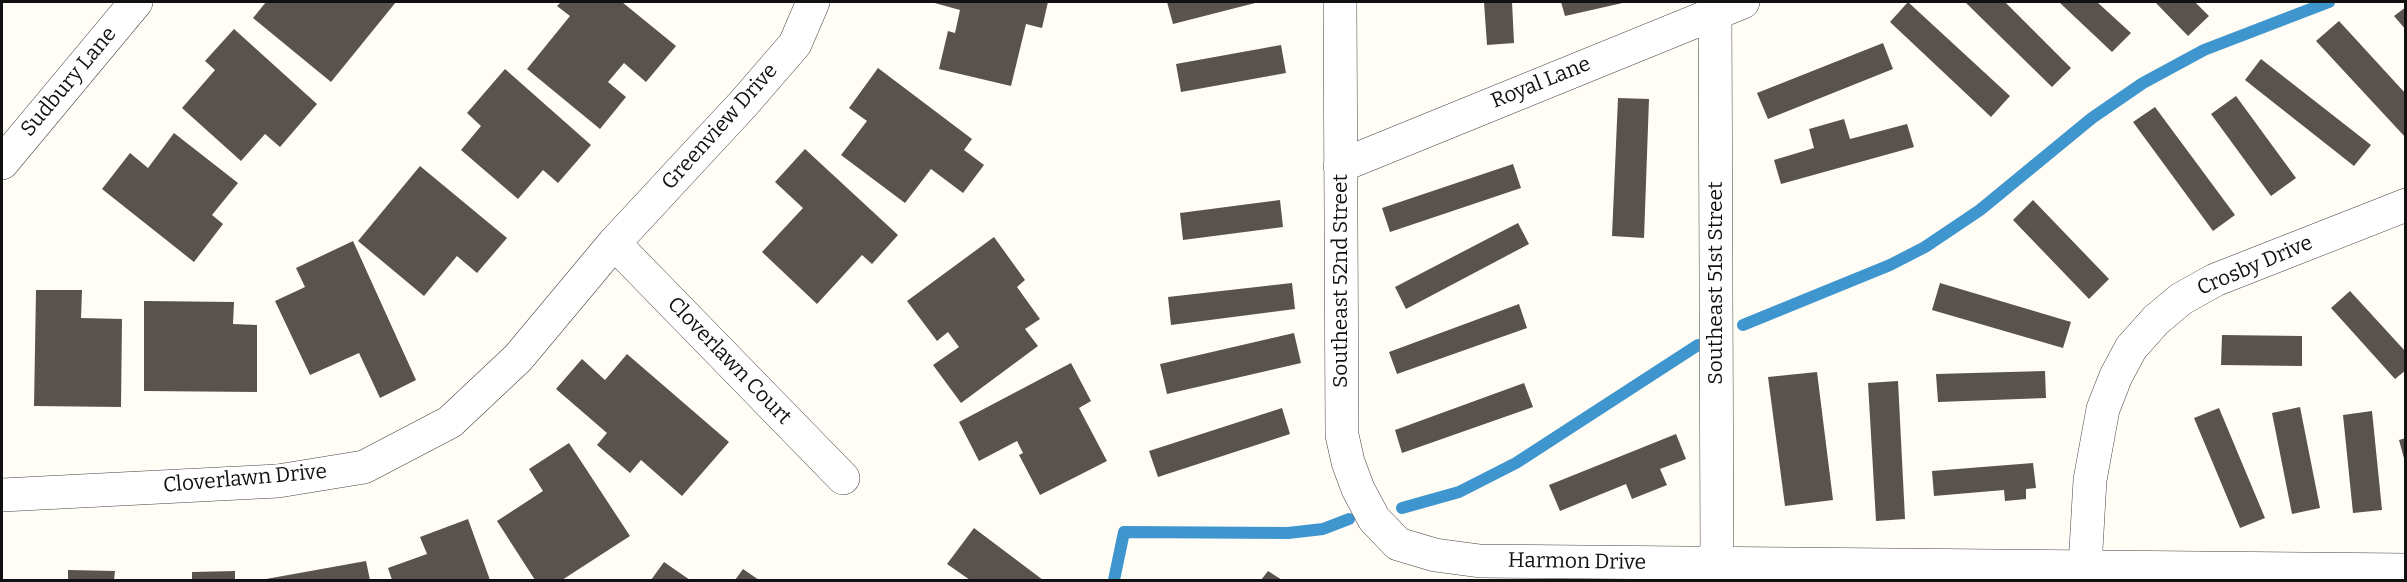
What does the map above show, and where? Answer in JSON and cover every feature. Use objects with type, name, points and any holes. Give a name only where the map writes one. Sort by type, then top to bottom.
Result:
[{"type":"street","name":"Sudbury Lane","points":[[2,163],[136,2]]},
{"type":"street","name":"Greenview Drive","points":[[614,243],[744,103],[795,44],[813,2]]},
{"type":"street","name":"Southeast 52nd Street","points":[[1340,2],[1342,435],[1348,462],[1374,519],[1398,544]]},
{"type":"street","name":"Royal Lane","points":[[1340,166],[1724,5]]},
{"type":"street","name":"Southeast 51st Street","points":[[1717,564],[1724,5]]},
{"type":"street","name":"Crosby Drive","points":[[2085,567],[2090,480],[2103,409],[2116,376],[2131,348],[2156,320],[2181,298],[2215,280],[2406,205]]},
{"type":"street","name":"Cloverlawn Court","points":[[614,243],[843,478]]},
{"type":"street","name":"Cloverlawn Drive","points":[[2,495],[278,481],[364,467],[450,422],[518,358],[614,243]]},
{"type":"street","name":"Harmon Drive","points":[[1398,544],[1435,555],[1480,561],[2406,570]]},
{"type":"building","points":[[266,2],[396,2],[331,82],[253,18]]},
{"type":"building","points":[[561,2],[622,2],[676,46],[646,82],[624,63],[608,82],[626,97],[600,129],[527,69],[570,16],[557,6]]},
{"type":"building","points":[[931,2],[1048,2],[1042,28],[1026,24],[1011,86],[939,69],[948,31],[955,33],[960,10]]},
{"type":"building","points":[[1167,2],[1259,2],[1173,24]]},
{"type":"building","points":[[1484,2],[1512,2],[1514,43],[1487,45]]},
{"type":"building","points":[[1561,2],[1627,2],[1565,16]]},
{"type":"building","points":[[1908,2],[2010,96],[1991,117],[1890,22]]},
{"type":"building","points":[[1965,2],[2005,2],[2071,68],[2052,87]]},
{"type":"building","points":[[2059,2],[2097,2],[2131,33],[2112,52]]},
{"type":"building","points":[[2155,2],[2195,2],[2209,16],[2188,36]]},
{"type":"building","points":[[2406,7],[2406,30],[2394,16]]},
{"type":"building","points":[[2339,21],[2406,94],[2406,138],[2316,41]]},
{"type":"building","points":[[234,29],[317,104],[280,147],[265,134],[241,161],[182,108],[215,70],[205,61]]},
{"type":"building","points":[[1883,43],[1893,69],[1768,119],[1757,93]]},
{"type":"building","points":[[1281,45],[1286,73],[1181,92],[1176,64]]},
{"type":"building","points":[[2261,59],[2371,145],[2354,166],[2245,80]]},
{"type":"building","points":[[878,68],[972,139],[964,150],[984,165],[963,193],[931,169],[905,203],[841,155],[867,121],[849,108]]},
{"type":"building","points":[[505,69],[591,145],[558,183],[543,170],[518,199],[461,150],[481,126],[467,113]]},
{"type":"building","points":[[2236,96],[2296,178],[2271,196],[2211,114]]},
{"type":"building","points":[[1618,98],[1649,99],[1644,238],[1612,236]]},
{"type":"building","points":[[2155,107],[2235,215],[2213,231],[2133,122]]},
{"type":"building","points":[[1844,119],[1850,139],[1907,124],[1914,147],[1781,184],[1774,160],[1814,148],[1809,129]]},
{"type":"building","points":[[174,133],[238,183],[212,215],[223,224],[194,262],[102,189],[130,153],[148,168]]},
{"type":"building","points":[[805,149],[898,235],[872,264],[862,255],[817,304],[762,252],[803,208],[775,182]]},
{"type":"building","points":[[1513,164],[1521,188],[1390,232],[1382,208]]},
{"type":"building","points":[[420,166],[507,238],[477,273],[457,256],[424,296],[358,241]]},
{"type":"building","points":[[1280,200],[1283,227],[1183,240],[1180,213]]},
{"type":"building","points":[[2033,200],[2109,279],[2089,299],[2013,220]]},
{"type":"building","points":[[1518,223],[1529,244],[1406,309],[1395,287]]},
{"type":"building","points":[[994,237],[1025,280],[1017,287],[1040,319],[1025,329],[1038,346],[961,403],[933,365],[959,347],[948,332],[937,341],[907,301]]},
{"type":"building","points":[[353,241],[416,380],[380,398],[359,353],[310,375],[275,301],[305,287],[296,268]]},
{"type":"building","points":[[1292,283],[1295,309],[1171,325],[1168,297]]},
{"type":"building","points":[[1940,283],[2071,322],[2063,348],[1932,310]]},
{"type":"building","points":[[36,290],[82,290],[81,318],[122,319],[121,407],[34,406]]},
{"type":"building","points":[[2350,291],[2406,352],[2406,370],[2395,379],[2331,308]]},
{"type":"building","points":[[144,301],[234,302],[233,324],[257,325],[257,392],[144,391]]},
{"type":"building","points":[[1519,304],[1527,328],[1397,374],[1389,352]]},
{"type":"building","points":[[1294,333],[1301,363],[1167,394],[1160,364]]},
{"type":"building","points":[[2222,335],[2302,336],[2302,366],[2221,365]]},
{"type":"building","points":[[627,354],[729,442],[682,496],[641,460],[630,473],[597,445],[607,433],[556,389],[582,359],[605,380]]},
{"type":"building","points":[[1071,363],[1091,401],[1079,408],[1107,461],[1040,495],[1019,455],[1023,453],[1017,441],[979,461],[959,422]]},
{"type":"building","points":[[2045,371],[2046,398],[1938,402],[1936,374]]},
{"type":"building","points":[[1817,372],[1833,500],[1785,506],[1768,377]]},
{"type":"building","points":[[1898,381],[1905,519],[1876,521],[1868,383]]},
{"type":"building","points":[[1524,383],[1533,407],[1402,453],[1395,430]]},
{"type":"building","points":[[2300,407],[2320,508],[2292,514],[2272,413]]},
{"type":"building","points":[[1282,408],[1290,434],[1158,477],[1149,451]]},
{"type":"building","points":[[2219,408],[2265,518],[2240,528],[2194,418]]},
{"type":"building","points":[[2372,411],[2382,510],[2353,513],[2343,415]]},
{"type":"building","points":[[1676,434],[1686,459],[1660,469],[1667,485],[1632,499],[1626,484],[1560,511],[1549,485]]},
{"type":"building","points":[[2406,438],[2406,461],[2405,462],[2399,440]]},
{"type":"building","points":[[569,443],[630,536],[562,580],[535,580],[497,521],[543,491],[529,469]]},
{"type":"building","points":[[2033,463],[2036,488],[2026,489],[2026,499],[2005,501],[2004,490],[1934,496],[1932,471]]},
{"type":"building","points":[[468,519],[490,580],[392,580],[388,568],[427,554],[420,537]]},
{"type":"building","points":[[974,528],[1043,580],[970,580],[947,564]]},
{"type":"building","points":[[366,561],[370,580],[266,580],[266,579]]},
{"type":"building","points":[[664,562],[690,580],[651,580]]},
{"type":"building","points":[[743,569],[759,580],[735,580]]},
{"type":"building","points":[[68,570],[115,571],[114,580],[68,580]]},
{"type":"building","points":[[235,571],[235,580],[192,580],[192,572]]},
{"type":"building","points":[[1268,571],[1282,580],[1261,580]]},
{"type":"waterway","points":[[1743,325],[1890,265],[1925,247],[1980,210],[2092,118],[2143,83],[2204,50],[2329,2]]},
{"type":"waterway","points":[[1402,508],[1459,492],[1516,463],[1698,345]]},
{"type":"waterway","points":[[1114,580],[1124,532],[1288,533],[1323,529],[1349,519]]}]
